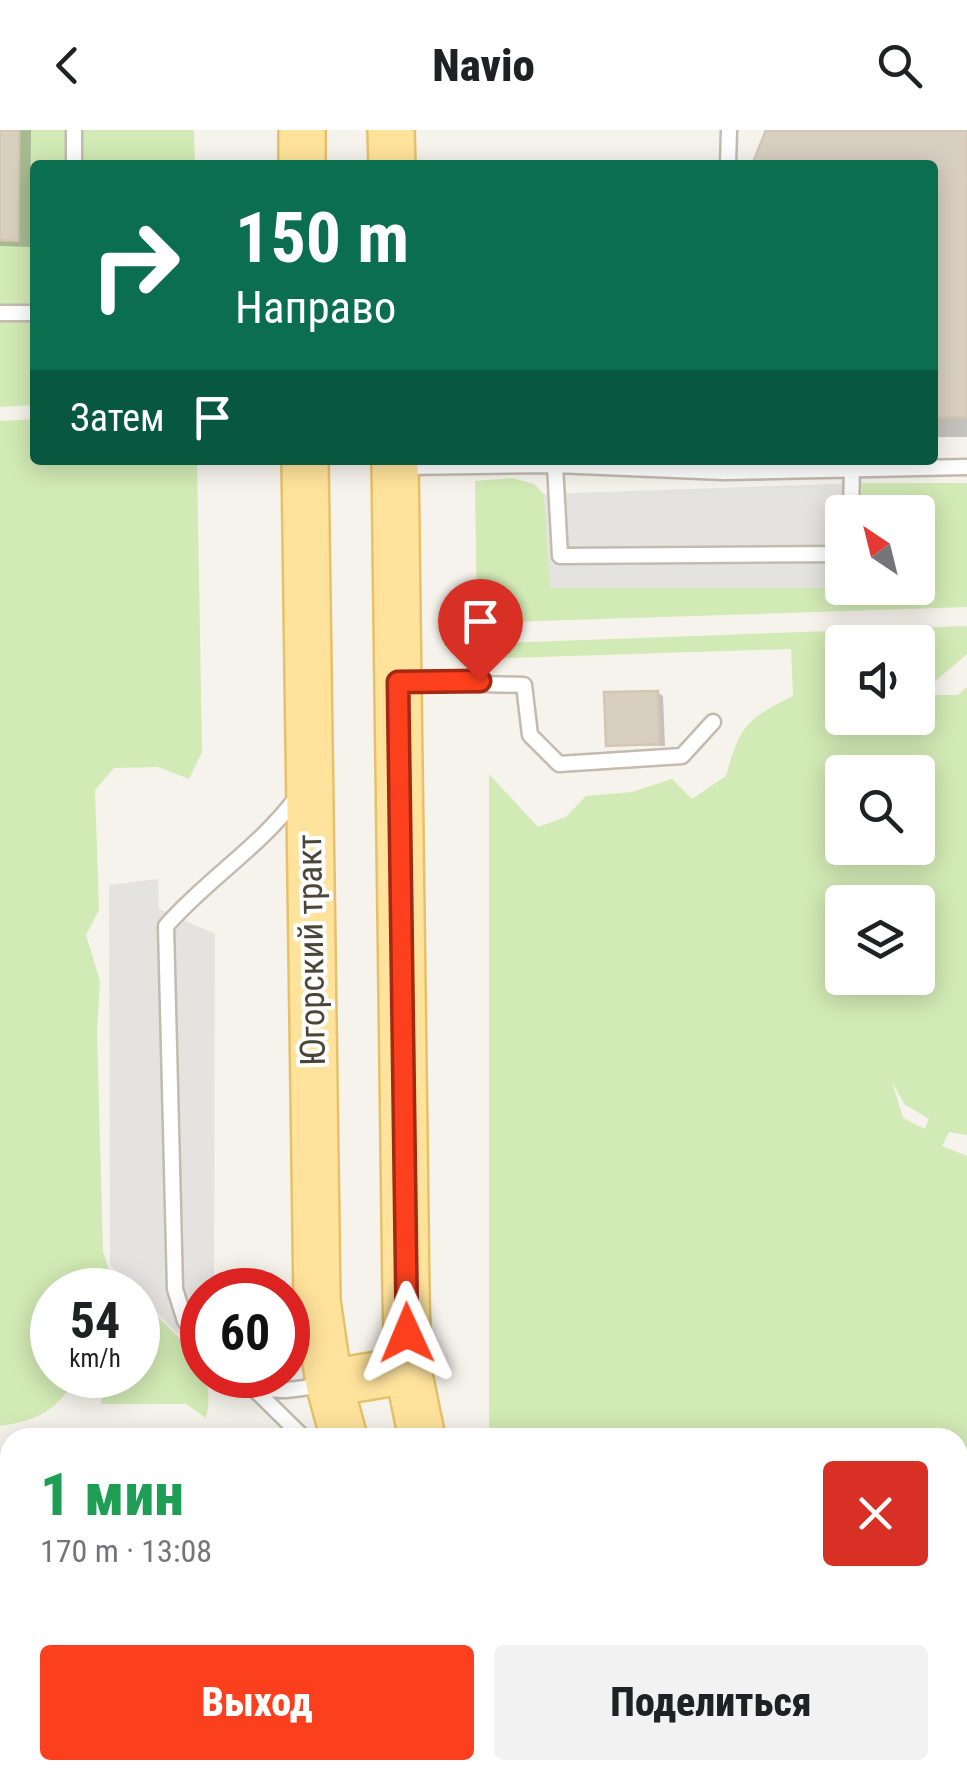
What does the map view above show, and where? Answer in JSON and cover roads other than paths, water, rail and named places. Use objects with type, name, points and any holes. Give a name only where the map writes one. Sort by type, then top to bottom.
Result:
[{"type":"main road","points":[[302,130],[302,160]]},
{"type":"main road","points":[[391,130],[392,160]]},
{"type":"main road","name":"Югорский тракт","points":[[305,465],[318,1302],[329,1383],[341,1428]]},
{"type":"main road","points":[[395,465],[408,1370],[420,1428]]},
{"type":"main road","points":[[329,1383],[408,1370]]},
{"type":"lane","points":[[74,130],[74,160]]},
{"type":"lane","points":[[728,160],[729,130]]},
{"type":"lane","points":[[0,313],[30,313]]},
{"type":"lane","points":[[825,554],[560,556],[554,465],[967,466]]},
{"type":"lane","points":[[851,495],[852,467]]},
{"type":"lane","points":[[398,682],[524,685],[530,734],[558,764],[682,756],[712,722]]},
{"type":"lane","points":[[180,1307],[174,1290],[166,926],[190,898],[253,850],[310,781]]},
{"type":"lane","points":[[310,1385],[329,1383]]},
{"type":"lane","points":[[263,1398],[294,1428]]}]
